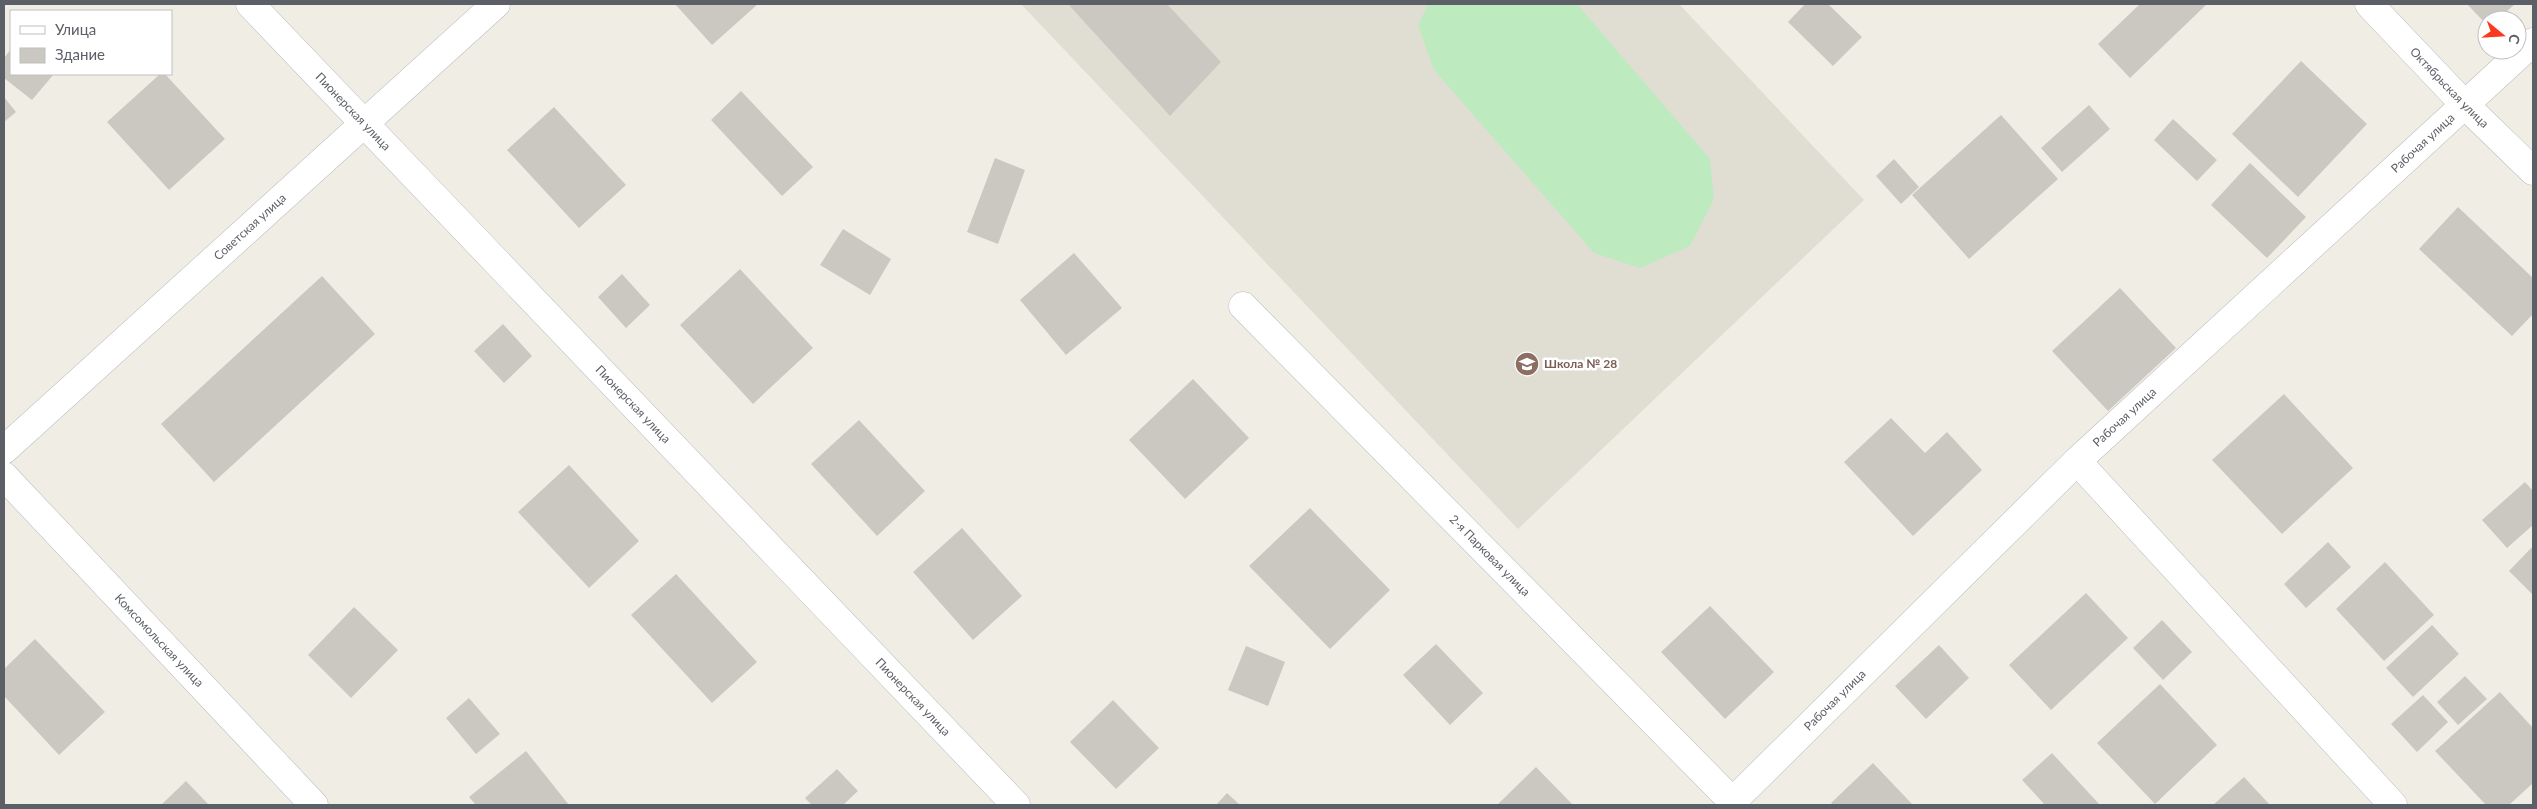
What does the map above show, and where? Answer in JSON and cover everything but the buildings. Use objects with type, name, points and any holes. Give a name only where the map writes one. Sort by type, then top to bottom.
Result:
[{"type":"street","name":"Пионерская улица","points":[[250,4],[1016,805]]},
{"type":"street","name":"Советская улица","points":[[4,450],[496,4]]},
{"type":"street","name":"Октябрьская улица","points":[[2369,4],[2465,105],[2533,170]]},
{"type":"street","name":"Рабочая улица","points":[[1733,804],[2077,461],[2533,42]]},
{"type":"street","name":"2-я Парковая улица","points":[[1243,306],[1733,804]]},
{"type":"street","points":[[2077,461],[2393,805]]},
{"type":"street","name":"Комсомольская улица","points":[[4,476],[314,805]]},
{"type":"shaded area","name":"Школа № 28","points":[[1021,4],[1679,4],[1864,200],[1518,529]]},
{"type":"green space","points":[[1428,4],[1577,4],[1710,159],[1714,199],[1690,246],[1640,268],[1594,253],[1434,70],[1418,26]]},
{"type":"place","name":"Школа № 28","points":[[1527,364]]}]
